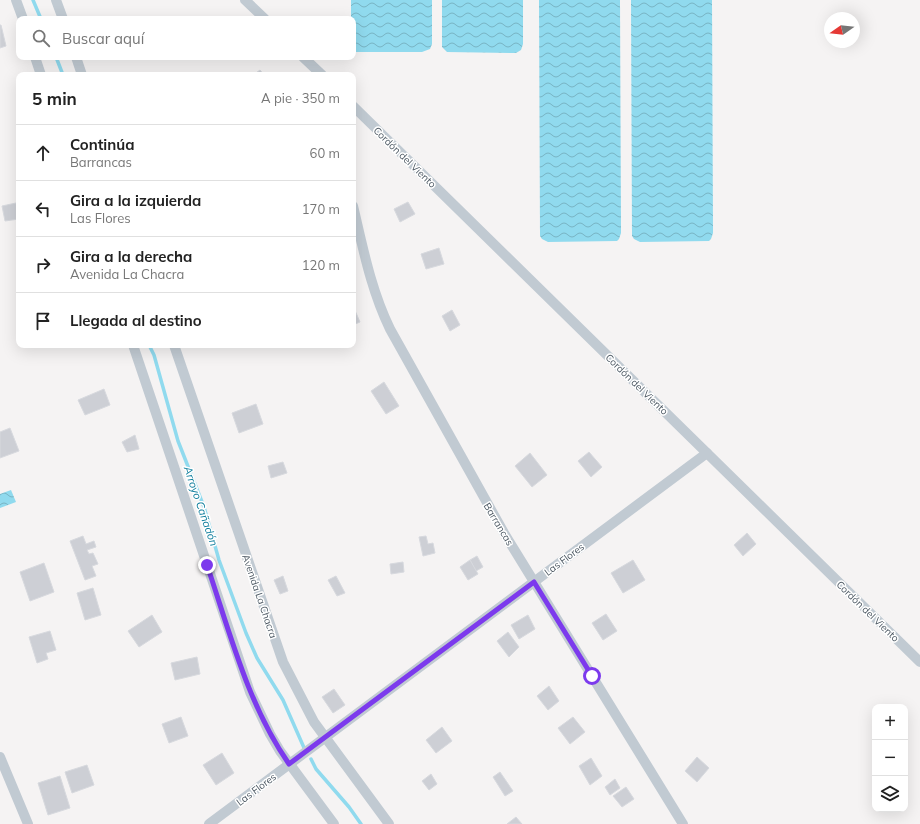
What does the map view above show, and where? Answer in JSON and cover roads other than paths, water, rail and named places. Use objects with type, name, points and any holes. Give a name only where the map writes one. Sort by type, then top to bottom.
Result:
[{"type":"street","points":[[16,0],[21,16]]},
{"type":"street","points":[[56,0],[62,16]]},
{"type":"street","points":[[245,0],[262,16]]},
{"type":"street","points":[[36,60],[40,72]]},
{"type":"street","points":[[77,60],[81,72]]},
{"type":"street","points":[[306,60],[319,72]]},
{"type":"street","name":"Cordón del Viento","points":[[356,109],[920,662]]},
{"type":"street","name":"Barrancas","points":[[356,218],[373,289],[380,310],[390,330],[492,513],[683,824]]},
{"type":"street","points":[[133,348],[248,686],[270,734],[289,764],[334,824]]},
{"type":"street","name":"Avenida La Chacra","points":[[175,348],[278,648],[303,703],[324,738],[389,824]]},
{"type":"street","name":"Las Flores","points":[[209,824],[707,453]]},
{"type":"street","points":[[0,757],[28,824]]},
{"type":"water","points":[[351,0],[432,0],[432,44],[430,49],[422,52],[356,52],[356,16],[351,16]]},
{"type":"water","points":[[442,0],[523,0],[523,44],[521,50],[516,53],[447,52],[442,47]]},
{"type":"water","points":[[539,0],[620,0],[621,233],[617,241],[548,242],[540,236]]},
{"type":"water","points":[[631,0],[712,0],[713,233],[709,241],[640,242],[632,236]]},
{"type":"water","points":[[11,490],[16,502],[0,508],[0,494]]},
{"type":"waterway","name":"Arroyo Cañadón","points":[[33,0],[40,16]]},
{"type":"waterway","name":"Arroyo Cañadón","points":[[57,60],[62,72]]},
{"type":"waterway","name":"Arroyo Cañadón","points":[[150,348],[154,355],[178,441],[204,507],[219,560],[246,633],[257,658],[283,700],[305,750]]},
{"type":"waterway","name":"Arroyo Cañadón","points":[[311,759],[316,769],[349,807],[361,824]]}]
